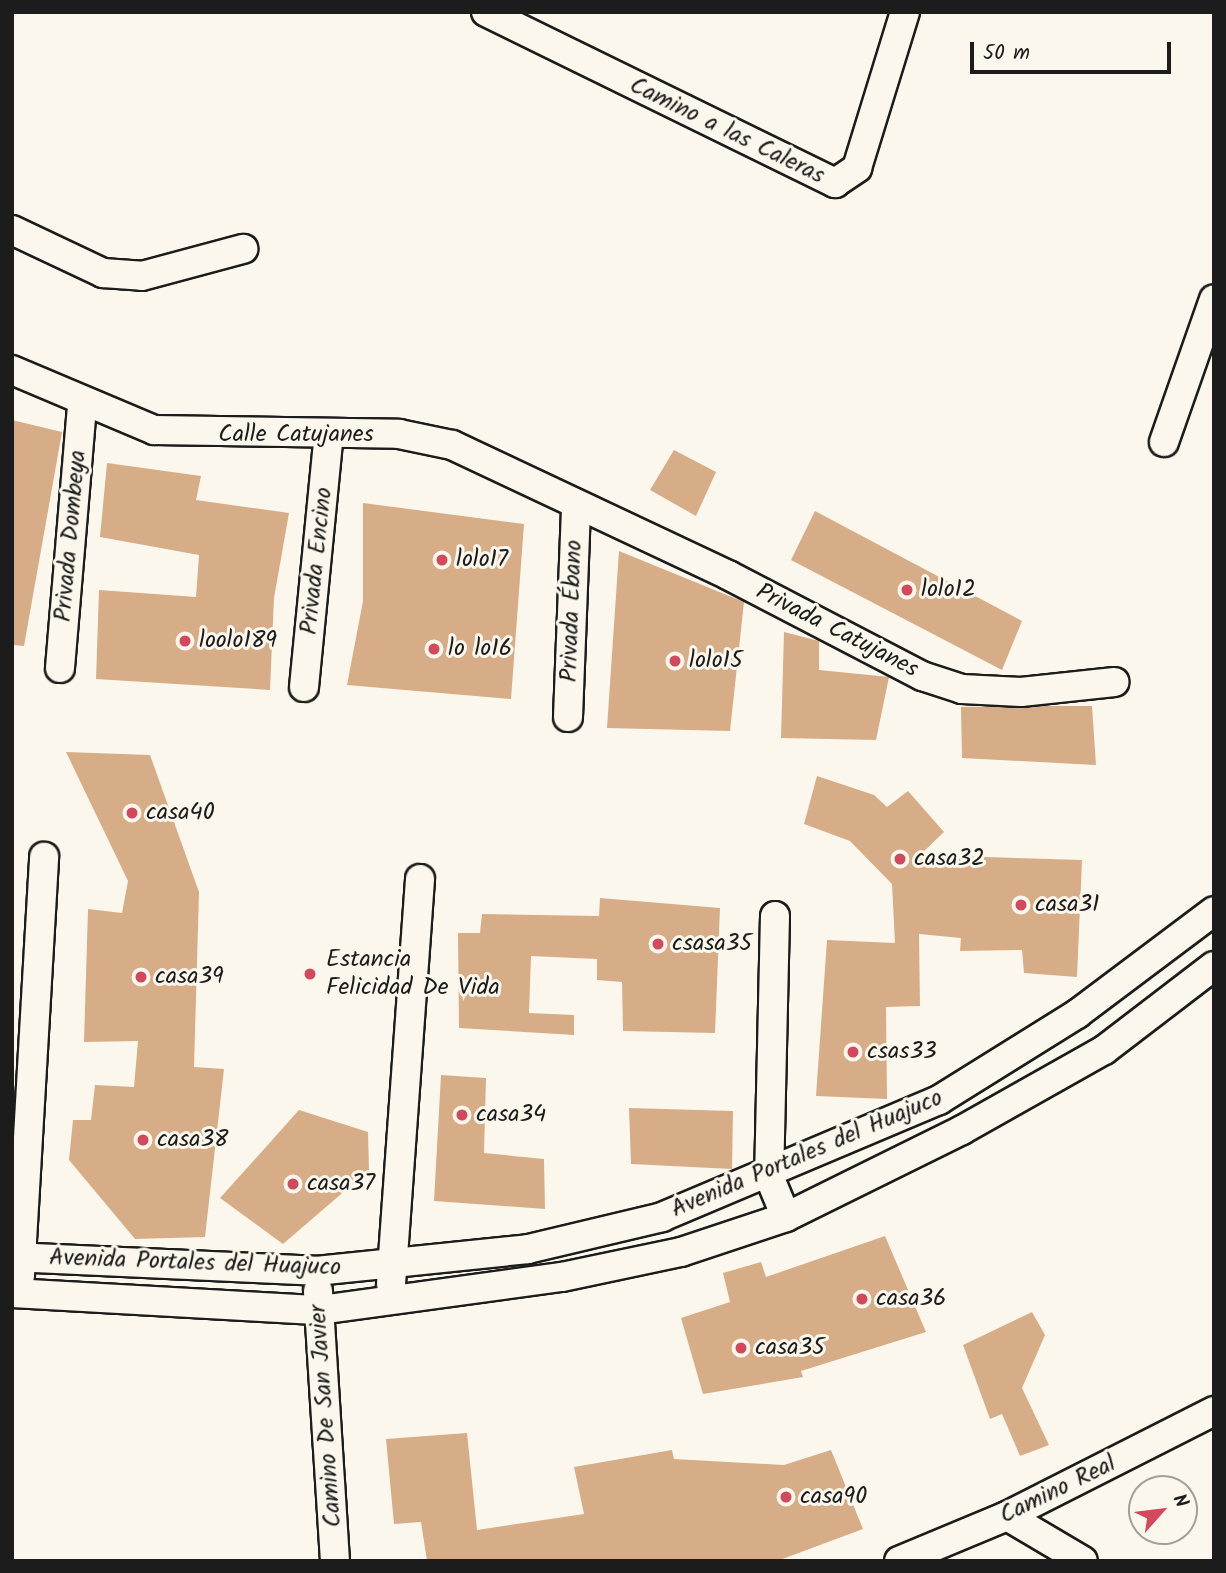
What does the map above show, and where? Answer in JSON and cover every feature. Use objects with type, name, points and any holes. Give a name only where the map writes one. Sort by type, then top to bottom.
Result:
[{"type":"street","name":"Camino a las Caleras","points":[[486,12],[835,183],[857,169],[905,12]]},
{"type":"street","points":[[12,230],[103,272],[142,276],[243,250]]},
{"type":"street","points":[[1164,442],[1214,299]]},
{"type":"street","name":"Calle Catujanes","points":[[12,370],[82,404],[154,430],[398,434],[452,445],[576,505]]},
{"type":"street","name":"Privada Dombeya","points":[[60,668],[82,404]]},
{"type":"street","name":"Privada Encino","points":[[304,687],[329,434]]},
{"type":"street","name":"Privada Catujanes","points":[[576,505],[922,676],[962,689],[1021,692],[1114,682]]},
{"type":"street","name":"Privada Ébano","points":[[568,717],[576,505]]},
{"type":"street","points":[[16,1293],[44,857]]},
{"type":"street","points":[[393,1301],[390,1265],[420,878]]},
{"type":"street","points":[[775,916],[769,1176],[786,1217]]},
{"type":"street","name":"Avenida Portales del Huajuco","points":[[17,1257],[316,1271],[390,1265],[542,1246],[662,1217],[769,1176],[939,1100],[1077,1014],[1210,923]]},
{"type":"street","name":"Avenida Portales del Huajuco","points":[[16,1293],[320,1310],[393,1301],[681,1252],[786,1217],[962,1130],[1104,1050],[1214,966]]},
{"type":"street","name":"Camino De San Javier","points":[[316,1271],[335,1561]]},
{"type":"street","name":"Camino Real","points":[[899,1561],[1007,1516],[1214,1411]]},
{"type":"street","points":[[1007,1516],[1083,1561]]},
{"type":"building","points":[[12,420],[62,432],[24,646],[12,645]]},
{"type":"building","points":[[674,450],[716,472],[696,516],[650,490]]},
{"type":"building","points":[[107,463],[201,476],[196,500],[289,513],[274,598],[270,690],[96,679],[99,590],[196,597],[199,555],[100,537]]},
{"type":"building","points":[[363,503],[524,524],[511,699],[347,685],[363,601]]},
{"type":"building","name":"lolo12","points":[[815,511],[1022,621],[1002,670],[791,560]]},
{"type":"building","name":"lolo15","points":[[619,551],[744,602],[730,731],[607,728]]},
{"type":"building","points":[[784,632],[819,641],[819,670],[889,677],[876,740],[781,738]]},
{"type":"building","points":[[1092,706],[1096,765],[962,758],[961,707]]},
{"type":"building","points":[[66,752],[150,755],[199,892],[194,1067],[224,1069],[205,1237],[135,1239],[69,1160],[73,1120],[91,1120],[95,1085],[134,1087],[138,1041],[84,1042],[88,909],[122,913],[128,881]]},
{"type":"building","points":[[817,776],[874,795],[887,807],[908,791],[944,832],[920,855],[1082,860],[1077,977],[1024,973],[1022,950],[960,951],[961,938],[919,934],[920,1006],[886,1007],[887,1099],[816,1096],[827,940],[895,943],[892,884],[850,841],[804,824]]},
{"type":"building","points":[[600,898],[720,908],[715,1033],[623,1031],[622,982],[597,980],[597,959],[531,956],[529,1013],[574,1015],[574,1035],[459,1028],[458,933],[480,933],[482,914],[599,916]]},
{"type":"building","name":"casa34","points":[[441,1075],[486,1078],[484,1153],[544,1159],[545,1209],[434,1201]]},
{"type":"building","points":[[629,1108],[733,1111],[732,1169],[631,1164]]},
{"type":"building","name":"casa37","points":[[299,1110],[368,1132],[369,1170],[283,1244],[220,1198]]},
{"type":"building","points":[[885,1236],[926,1332],[801,1371],[803,1377],[703,1394],[681,1318],[730,1302],[723,1273],[761,1262],[766,1277]]},
{"type":"building","points":[[1032,1312],[1045,1335],[1022,1388],[1049,1445],[1020,1456],[1002,1414],[990,1419],[963,1345]]},
{"type":"building","points":[[467,1433],[477,1530],[584,1514],[574,1467],[672,1450],[674,1459],[784,1465],[831,1450],[863,1529],[777,1561],[427,1561],[421,1522],[394,1524],[386,1439]]},
{"type":"place","name":"lolo17","points":[[442,560]]},
{"type":"place","name":"lolo12","points":[[907,590]]},
{"type":"place","name":"loolo189","points":[[185,641]]},
{"type":"place","name":"lo lo16","points":[[434,649]]},
{"type":"place","name":"lolo15","points":[[675,661]]},
{"type":"place","name":"casa40","points":[[132,813]]},
{"type":"place","name":"casa32","points":[[900,859]]},
{"type":"place","name":"casa31","points":[[1021,905]]},
{"type":"place","name":"csasa35","points":[[658,944]]},
{"type":"place","name":"Estancia Felicidad De Vida","points":[[310,974]]},
{"type":"place","name":"casa39","points":[[141,977]]},
{"type":"place","name":"csas33","points":[[853,1052]]},
{"type":"place","name":"casa34","points":[[462,1115]]},
{"type":"place","name":"casa38","points":[[143,1140]]},
{"type":"place","name":"casa37","points":[[293,1184]]},
{"type":"place","name":"casa36","points":[[862,1299]]},
{"type":"place","name":"casa35","points":[[741,1348]]},
{"type":"place","name":"casa90","points":[[786,1497]]}]
